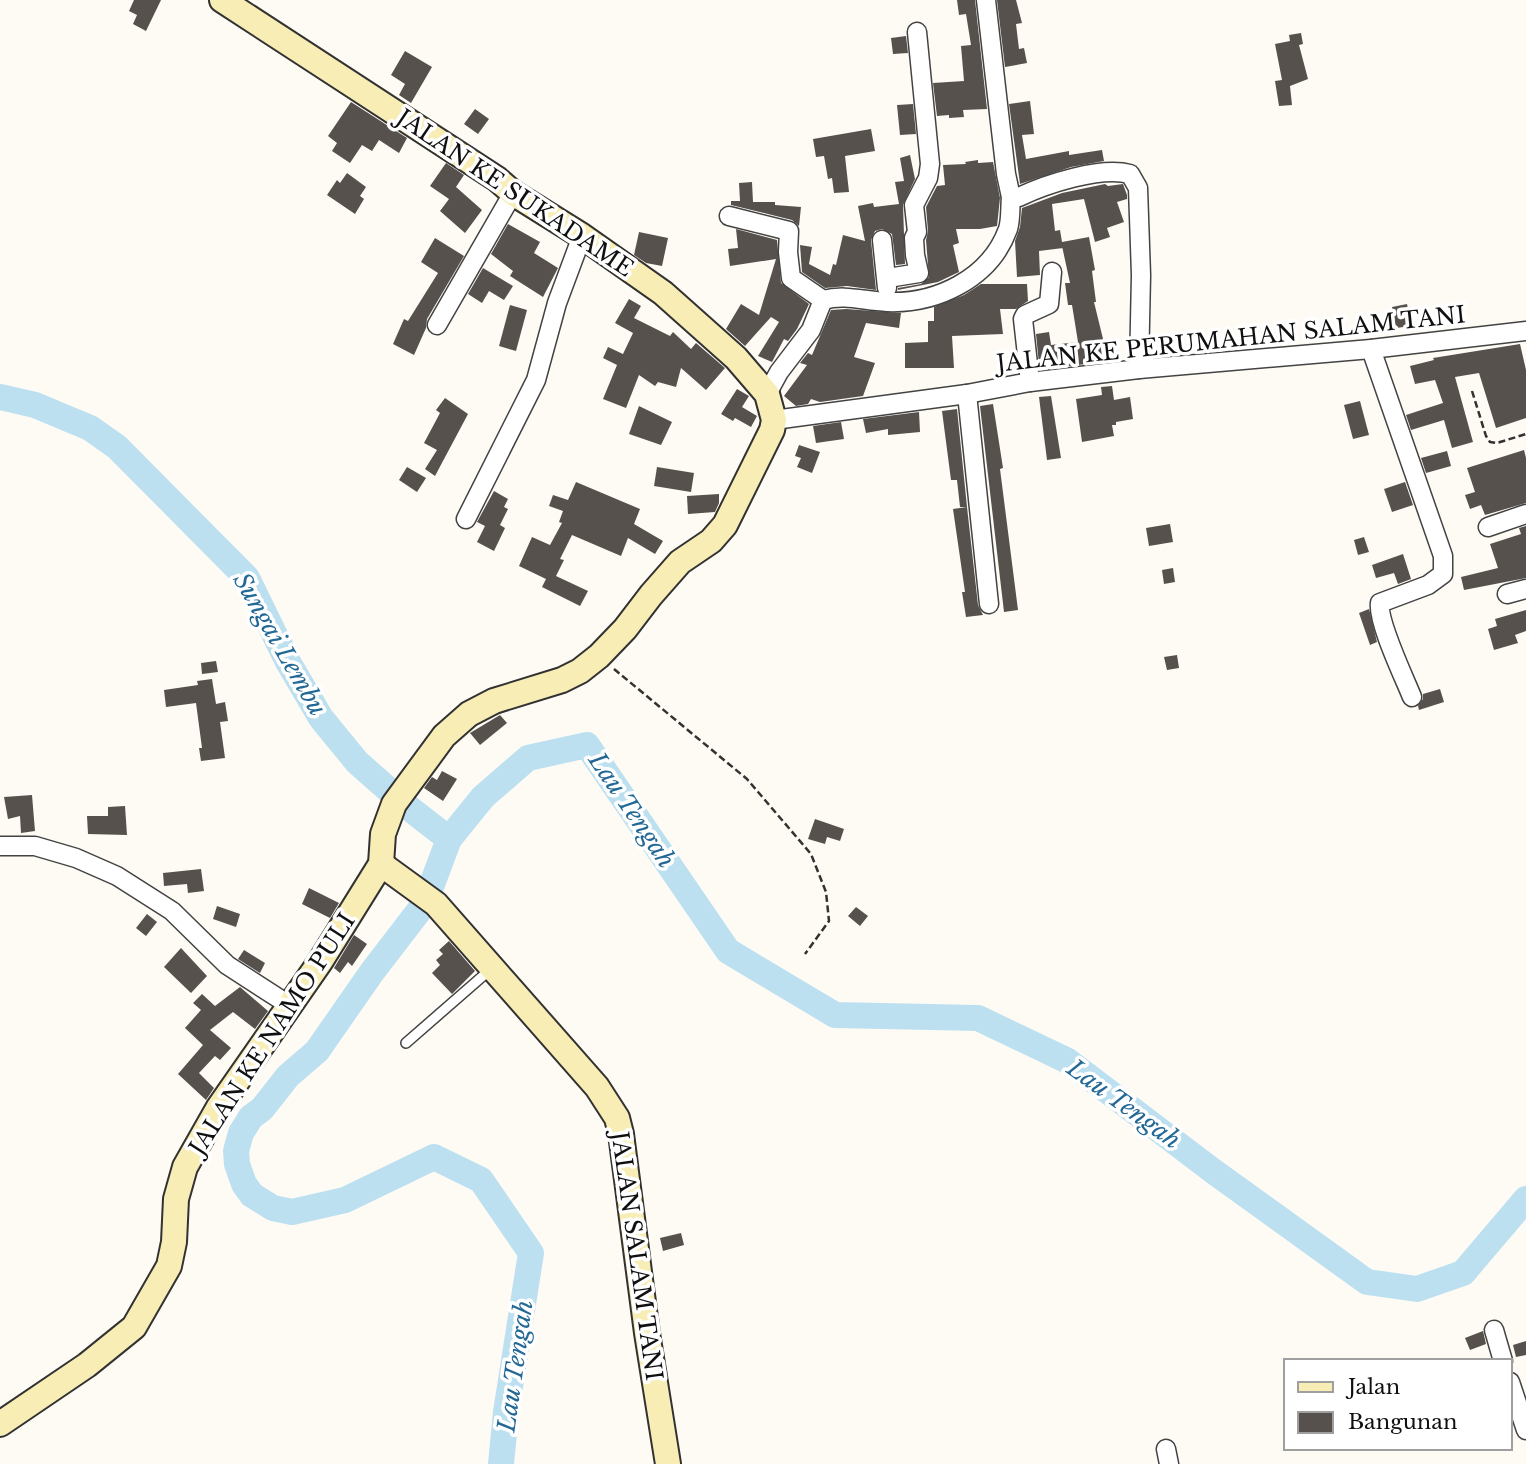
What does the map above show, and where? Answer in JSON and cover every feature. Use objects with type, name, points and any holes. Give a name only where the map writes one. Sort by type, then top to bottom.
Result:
[{"type":"street","name":"JALAN KE SUKADAME","points":[[222,0],[486,172],[663,293],[736,358],[767,394],[774,420]]},
{"type":"street","points":[[729,216],[789,231],[791,278],[823,300],[839,296],[886,302],[923,300],[975,276],[999,248],[1009,227],[1012,197],[1006,174],[986,0]]},
{"type":"street","points":[[888,278],[919,273],[915,255],[914,238],[917,232],[914,205],[928,178],[930,164],[917,32]]},
{"type":"street","points":[[1012,197],[1073,178],[1116,170],[1130,174],[1138,188],[1141,275],[1139,369]]},
{"type":"street","points":[[438,325],[513,193]]},
{"type":"street","points":[[466,519],[536,380],[557,303],[582,236]]},
{"type":"street","points":[[882,240],[888,278],[886,302]]},
{"type":"street","points":[[1030,382],[1023,320],[1025,315],[1049,304],[1052,272]]},
{"type":"street","points":[[767,394],[779,372],[811,330],[823,300]]},
{"type":"street","name":"JALAN KE PERUMAHAN SALAM TANI","points":[[774,420],[967,394],[1030,382],[1139,369],[1371,349],[1526,331]]},
{"type":"street","points":[[1371,349],[1443,556],[1443,575],[1428,585],[1380,603],[1383,624],[1412,697]]},
{"type":"street","points":[[967,394],[989,604]]},
{"type":"street","points":[[389,869],[383,834],[394,804],[443,736],[469,714],[494,701],[562,680],[580,671],[599,656],[680,562],[711,541],[725,525],[772,430],[774,420]]},
{"type":"street","points":[[1488,527],[1526,514]]},
{"type":"street","points":[[1507,594],[1526,589]]},
{"type":"street","points":[[0,846],[35,846],[76,858],[117,876],[172,911],[227,965],[289,1005]]},
{"type":"street","name":"JALAN SALAM TANI","points":[[389,869],[436,904],[493,966],[597,1087],[617,1118],[668,1464]]},
{"type":"street","name":"JALAN KE NAMO PULI","points":[[0,1424],[87,1365],[134,1327],[169,1266],[174,1242],[176,1199],[185,1167],[219,1107],[289,1005],[389,869]]},
{"type":"street","points":[[1494,1330],[1502,1359]]},
{"type":"street","points":[[1512,1388],[1526,1430]]},
{"type":"lane","points":[[406,1043],[493,966]]},
{"type":"path","points":[[1472,391],[1490,442],[1497,443],[1526,434]]},
{"type":"path","points":[[599,656],[747,779],[811,855],[826,892],[829,921],[805,954]]},
{"type":"building","points":[[134,0],[161,0],[146,31],[133,24],[137,15],[129,11]]},
{"type":"building","points":[[957,0],[975,0],[987,109],[963,110],[964,117],[949,118],[949,115],[937,116],[933,83],[964,81],[961,46],[971,45],[966,14],[959,15]]},
{"type":"building","points":[[997,0],[1016,0],[1022,23],[1016,24],[1019,49],[1024,48],[1027,63],[1005,67]]},
{"type":"building","points":[[1301,33],[1303,44],[1299,45],[1308,79],[1290,86],[1292,105],[1279,106],[1275,81],[1282,80],[1275,44],[1290,41],[1289,35]]},
{"type":"building","points":[[906,36],[908,53],[893,54],[891,38]]},
{"type":"building","points":[[405,51],[432,67],[411,103],[399,95],[405,84],[391,75]]},
{"type":"building","points":[[1030,101],[1034,134],[1022,135],[1026,159],[1069,151],[1069,155],[1102,150],[1104,161],[1071,167],[1020,184],[1009,104]]},
{"type":"building","points":[[351,102],[407,138],[399,153],[379,140],[372,151],[362,145],[350,163],[332,151],[337,143],[328,136]]},
{"type":"building","points":[[913,104],[916,134],[900,135],[897,105]]},
{"type":"building","points":[[475,109],[489,119],[478,134],[464,124]]},
{"type":"building","points":[[871,129],[875,151],[845,156],[849,192],[834,193],[832,178],[828,179],[824,156],[816,157],[813,139]]},
{"type":"building","points":[[910,155],[915,179],[903,205],[905,264],[896,265],[892,234],[882,229],[875,231],[871,240],[876,290],[847,286],[825,288],[802,272],[800,245],[812,247],[809,264],[830,275],[833,264],[836,265],[843,235],[865,241],[858,206],[873,203],[874,207],[899,204],[895,182],[904,181],[900,158]]},
{"type":"building","points":[[978,160],[978,163],[993,162],[1000,198],[997,226],[956,229],[959,243],[953,245],[959,272],[938,282],[898,290],[921,284],[929,277],[926,207],[937,186],[945,185],[943,165],[966,164],[965,162]]},
{"type":"building","points":[[446,163],[464,175],[456,187],[482,210],[465,233],[440,211],[449,199],[430,186]]},
{"type":"building","points":[[347,173],[366,187],[360,196],[364,199],[355,214],[327,195],[337,180],[340,183]]},
{"type":"building","points":[[752,182],[753,202],[775,202],[775,205],[801,207],[799,226],[792,220],[731,205],[731,201],[740,201],[739,183]]},
{"type":"building","points":[[1105,184],[1123,184],[1127,199],[1117,202],[1124,222],[1107,228],[1110,237],[1095,242],[1084,199],[1052,204],[1055,231],[1060,230],[1062,242],[1089,237],[1095,270],[1092,271],[1094,302],[1104,343],[1100,343],[1103,362],[1061,367],[1060,360],[1039,364],[1036,334],[1049,332],[1051,345],[1078,342],[1072,305],[1068,305],[1065,283],[1070,283],[1062,248],[1039,251],[1040,275],[1017,277],[1015,241],[1022,208],[1062,193]]},
{"type":"building","points":[[508,224],[540,242],[534,253],[558,268],[543,297],[510,276],[513,271],[491,254]]},
{"type":"building","points":[[736,229],[777,240],[781,283],[809,304],[797,329],[788,341],[784,339],[772,362],[758,356],[779,322],[771,317],[745,346],[726,329],[741,304],[759,315],[776,259],[730,266],[728,249],[738,248]]},
{"type":"building","points":[[639,232],[668,238],[662,266],[646,263],[634,255]]},
{"type":"building","points":[[435,238],[464,256],[427,319],[426,328],[414,355],[393,344],[404,319],[408,321],[438,273],[421,262]]},
{"type":"building","points":[[483,268],[513,286],[504,300],[489,291],[482,303],[468,294]]},
{"type":"building","points":[[981,284],[1027,284],[1028,301],[1016,309],[1000,309],[1003,334],[952,336],[954,368],[905,368],[905,343],[928,342],[928,321],[934,321],[934,307],[964,295]]},
{"type":"building","points":[[629,299],[641,306],[634,318],[670,336],[673,332],[691,349],[696,343],[725,368],[706,390],[681,368],[676,387],[658,382],[655,386],[639,375],[626,408],[603,399],[617,365],[603,358],[608,347],[623,354],[633,333],[615,323]]},
{"type":"building","points":[[1407,304],[1411,326],[1396,328],[1392,307]]},
{"type":"building","points":[[510,305],[527,310],[516,351],[499,346]]},
{"type":"building","points":[[831,310],[901,313],[899,328],[866,323],[854,357],[875,363],[863,396],[820,402],[811,399],[808,404],[796,406],[784,396],[807,365],[800,363],[808,353],[812,355]]},
{"type":"building","points":[[1520,344],[1526,370],[1526,418],[1496,428],[1479,373],[1455,377],[1473,442],[1452,448],[1444,420],[1411,430],[1406,415],[1443,403],[1435,380],[1415,384],[1410,366],[1434,360],[1433,358]]},
{"type":"building","points":[[1112,386],[1114,400],[1130,397],[1133,419],[1112,425],[1114,436],[1082,442],[1076,399],[1102,395],[1101,387]]},
{"type":"building","points":[[737,389],[749,396],[742,407],[757,416],[751,427],[721,414]]},
{"type":"building","points":[[1051,396],[1061,458],[1047,460],[1039,397]]},
{"type":"building","points":[[445,398],[468,414],[435,476],[425,469],[437,450],[424,443],[440,413],[436,410]]},
{"type":"building","points":[[1360,401],[1369,435],[1353,439],[1344,405]]},
{"type":"building","points":[[993,404],[1003,468],[1000,469],[1018,610],[1004,612],[980,406]]},
{"type":"building","points":[[639,406],[672,422],[661,445],[629,434]]},
{"type":"building","points":[[957,409],[967,507],[960,507],[957,480],[951,480],[942,411]]},
{"type":"building","points":[[919,412],[920,432],[888,435],[888,429],[866,433],[863,419]]},
{"type":"building","points":[[841,422],[844,439],[816,443],[813,426]]},
{"type":"building","points":[[799,445],[820,452],[812,473],[797,467],[801,458],[795,456]]},
{"type":"building","points":[[1524,450],[1526,503],[1485,515],[1481,505],[1470,509],[1465,495],[1475,492],[1467,468]]},
{"type":"building","points":[[1447,451],[1451,466],[1426,473],[1421,458]]},
{"type":"building","points":[[407,467],[426,478],[417,492],[399,480]]},
{"type":"building","points":[[657,467],[694,473],[691,492],[654,486]]},
{"type":"building","points":[[576,482],[640,509],[634,524],[663,541],[655,554],[628,538],[621,556],[572,535],[560,559],[564,560],[556,576],[588,591],[580,606],[542,587],[546,579],[519,566],[532,537],[550,545],[562,523],[559,522],[563,511],[549,506],[553,495],[568,500]]},
{"type":"building","points":[[1405,482],[1413,505],[1392,512],[1384,489]]},
{"type":"building","points":[[494,491],[508,499],[504,507],[508,509],[500,525],[505,528],[494,551],[477,542],[485,526],[477,522]]},
{"type":"building","points":[[719,494],[715,512],[688,514],[687,496]]},
{"type":"building","points":[[967,507],[978,605],[983,615],[966,617],[953,509]]},
{"type":"building","points":[[1170,524],[1173,542],[1149,546],[1146,528]]},
{"type":"building","points":[[1526,526],[1526,578],[1464,590],[1461,577],[1498,568],[1490,544],[1521,534],[1519,528]]},
{"type":"building","points":[[1364,537],[1369,552],[1358,555],[1354,540]]},
{"type":"building","points":[[1403,554],[1411,579],[1398,584],[1394,573],[1376,578],[1372,565]]},
{"type":"building","points":[[1173,568],[1175,582],[1164,584],[1162,570]]},
{"type":"building","points":[[1369,609],[1377,642],[1370,645],[1359,613]]},
{"type":"building","points":[[1526,610],[1526,631],[1515,635],[1518,643],[1494,650],[1488,629],[1497,626],[1495,619]]},
{"type":"building","points":[[1177,655],[1179,668],[1167,670],[1164,657]]},
{"type":"building","points":[[216,661],[218,672],[202,674],[201,663]]},
{"type":"building","points":[[212,679],[216,704],[225,702],[228,721],[220,722],[225,758],[201,761],[199,748],[202,748],[196,703],[166,707],[164,690],[198,685],[197,681]]},
{"type":"building","points":[[1440,689],[1444,702],[1419,710],[1423,694]]},
{"type":"building","points":[[500,715],[507,723],[480,745],[470,733]]},
{"type":"building","points":[[442,771],[457,779],[443,801],[424,788],[432,777],[437,780]]},
{"type":"building","points":[[32,795],[35,831],[21,833],[20,816],[8,819],[4,797]]},
{"type":"building","points":[[125,806],[127,835],[88,834],[87,816],[108,816],[108,807]]},
{"type":"building","points":[[815,819],[844,829],[840,841],[827,837],[825,844],[808,839]]},
{"type":"building","points":[[201,869],[204,891],[188,893],[187,884],[164,886],[163,873]]},
{"type":"building","points":[[309,888],[339,903],[330,918],[302,904]]},
{"type":"building","points":[[217,906],[240,914],[236,927],[213,919]]},
{"type":"building","points":[[856,907],[868,916],[860,926],[848,916]]},
{"type":"building","points":[[147,914],[157,922],[146,936],[136,928]]},
{"type":"building","points":[[354,935],[367,944],[352,966],[348,962],[340,973],[334,968]]},
{"type":"building","points":[[449,941],[475,971],[452,994],[432,973],[440,965],[436,960],[443,954],[439,950]]},
{"type":"building","points":[[181,948],[207,976],[191,993],[164,967]]},
{"type":"building","points":[[244,950],[265,963],[260,973],[238,959]]},
{"type":"building","points":[[240,987],[268,1011],[255,1029],[233,1012],[210,1030],[231,1048],[220,1060],[215,1056],[199,1073],[214,1088],[206,1100],[178,1074],[203,1045],[185,1028],[201,1010],[193,1003],[202,994],[215,1006]]},
{"type":"building","points":[[681,1233],[684,1245],[663,1251],[660,1238]]},
{"type":"building","points":[[1483,1331],[1486,1344],[1470,1350],[1465,1338]]},
{"type":"building","points":[[1526,1341],[1526,1355],[1516,1357],[1513,1345]]},
{"type":"waterway","name":"Sungai Lembu","points":[[0,397],[35,405],[90,428],[117,447],[247,578],[288,662],[321,718],[357,762],[449,839]]},
{"type":"waterway","name":"Lau Tengah","points":[[501,1464],[506,1412],[531,1253],[481,1180],[434,1157],[345,1200],[292,1212],[273,1208],[252,1195],[244,1184],[236,1151],[241,1133],[251,1117],[262,1109],[288,1076],[317,1051],[372,972],[425,903],[449,839],[483,797],[528,758],[587,745],[728,951],[835,1015],[978,1018],[1068,1061],[1213,1171],[1367,1282],[1417,1289],[1463,1273],[1526,1199]]}]
